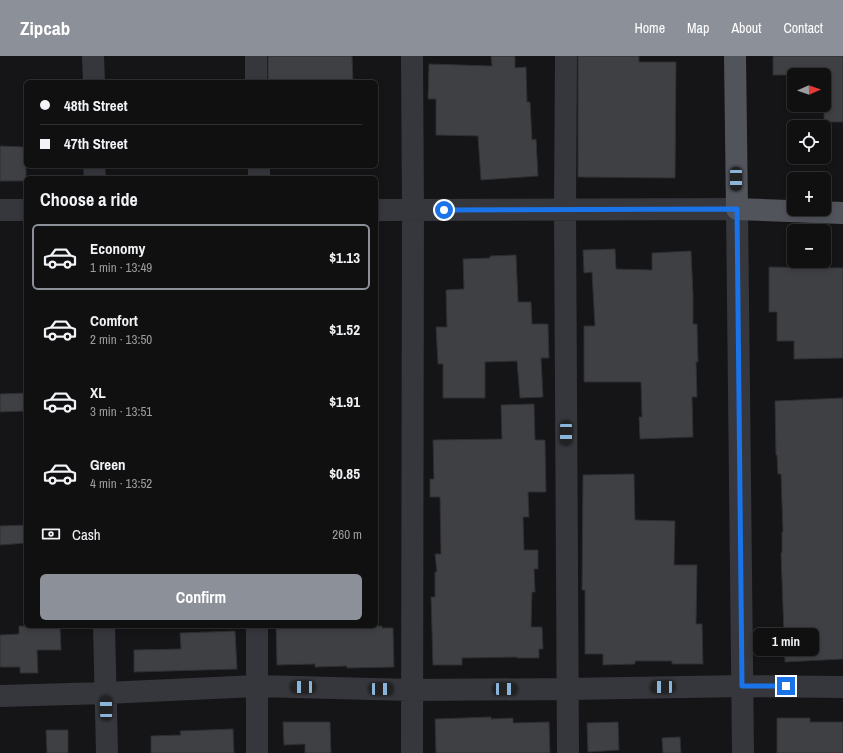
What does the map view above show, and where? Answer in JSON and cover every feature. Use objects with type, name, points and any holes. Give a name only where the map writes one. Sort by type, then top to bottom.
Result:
[{"type":"main road","points":[[735,56],[737,209],[843,213]]},
{"type":"street","points":[[93,56],[94,80]]},
{"type":"street","points":[[256,56],[256,80]]},
{"type":"street","points":[[412,56],[412,753]]},
{"type":"street","points":[[566,56],[565,210],[568,753]]},
{"type":"street","points":[[378,210],[737,209],[743,753]]},
{"type":"street","points":[[0,210],[24,210]]},
{"type":"street","points":[[104,628],[107,753]]},
{"type":"street","points":[[257,753],[258,628]]},
{"type":"street","points":[[0,696],[257,686],[411,690],[742,686],[843,687]]},
{"type":"building","points":[[268,56],[352,56],[353,80],[268,80]]},
{"type":"building","points":[[491,56],[515,56],[515,68],[526,67],[527,102],[530,102],[532,140],[536,139],[538,176],[481,180],[478,136],[436,135],[436,99],[428,99],[429,64],[492,66]]},
{"type":"building","points":[[578,56],[639,56],[639,62],[676,62],[675,178],[578,177]]},
{"type":"building","points":[[773,56],[843,56],[843,122],[831,122],[831,120],[824,120],[824,112],[831,112],[831,68],[787,68],[787,75],[773,75]]},
{"type":"building","points":[[0,146],[24,147],[24,168],[26,168],[26,176],[24,176],[24,181],[0,181]]},
{"type":"building","points":[[615,249],[616,269],[652,270],[652,253],[691,251],[693,324],[697,324],[698,362],[696,362],[697,397],[692,397],[693,437],[640,439],[639,417],[642,417],[641,382],[584,382],[584,326],[595,326],[592,272],[584,273],[583,250]]},
{"type":"building","points":[[516,255],[518,302],[531,302],[532,324],[548,324],[549,358],[541,358],[543,397],[520,398],[517,361],[485,362],[485,398],[443,398],[443,364],[438,364],[436,327],[447,327],[446,290],[464,289],[463,259]]},
{"type":"building","points":[[769,267],[843,268],[843,358],[794,359],[794,341],[777,341],[777,312],[769,312]]},
{"type":"building","points":[[24,393],[24,411],[0,412],[0,394]]},
{"type":"building","points":[[843,398],[843,659],[785,662],[781,553],[783,532],[781,474],[778,474],[776,455],[775,401]]},
{"type":"building","points":[[534,404],[535,440],[545,440],[546,492],[528,492],[529,517],[523,517],[524,550],[538,550],[538,569],[534,569],[535,592],[532,592],[531,627],[542,627],[543,649],[539,649],[539,658],[462,658],[462,665],[433,665],[431,597],[435,597],[435,572],[437,572],[435,554],[441,554],[440,497],[430,497],[430,479],[434,479],[433,440],[502,439],[501,405]]},
{"type":"building","points":[[634,474],[635,520],[675,521],[674,565],[697,565],[696,624],[702,624],[703,664],[672,664],[672,661],[635,661],[635,664],[603,665],[603,654],[585,654],[585,590],[582,590],[583,475]]},
{"type":"building","points":[[24,525],[24,543],[0,545],[0,526]]},
{"type":"building","points":[[19,626],[24,626],[24,628],[60,628],[61,650],[37,650],[38,673],[20,673],[20,667],[0,667],[0,635],[19,634]]},
{"type":"building","points":[[378,626],[382,626],[382,628],[393,628],[394,667],[347,668],[347,666],[315,667],[315,664],[277,665],[276,628],[378,628]]},
{"type":"building","points":[[235,631],[237,669],[134,672],[134,650],[181,649],[180,633]]},
{"type":"building","points":[[491,717],[491,719],[513,718],[513,723],[549,722],[550,753],[436,753],[435,719]]},
{"type":"building","points":[[777,718],[810,718],[810,722],[843,722],[843,753],[777,753]]},
{"type":"building","points":[[283,722],[330,722],[331,753],[305,753],[305,744],[284,745]]},
{"type":"building","points":[[618,722],[619,750],[588,752],[587,723]]},
{"type":"building","points":[[233,729],[234,753],[151,753],[151,736],[181,735],[180,731]]},
{"type":"building","points":[[46,730],[68,730],[68,753],[47,753]]},
{"type":"building","points":[[680,737],[681,753],[663,753],[662,738]]},
{"type":"route","points":[[444,210],[737,209],[742,686],[786,686]]}]
